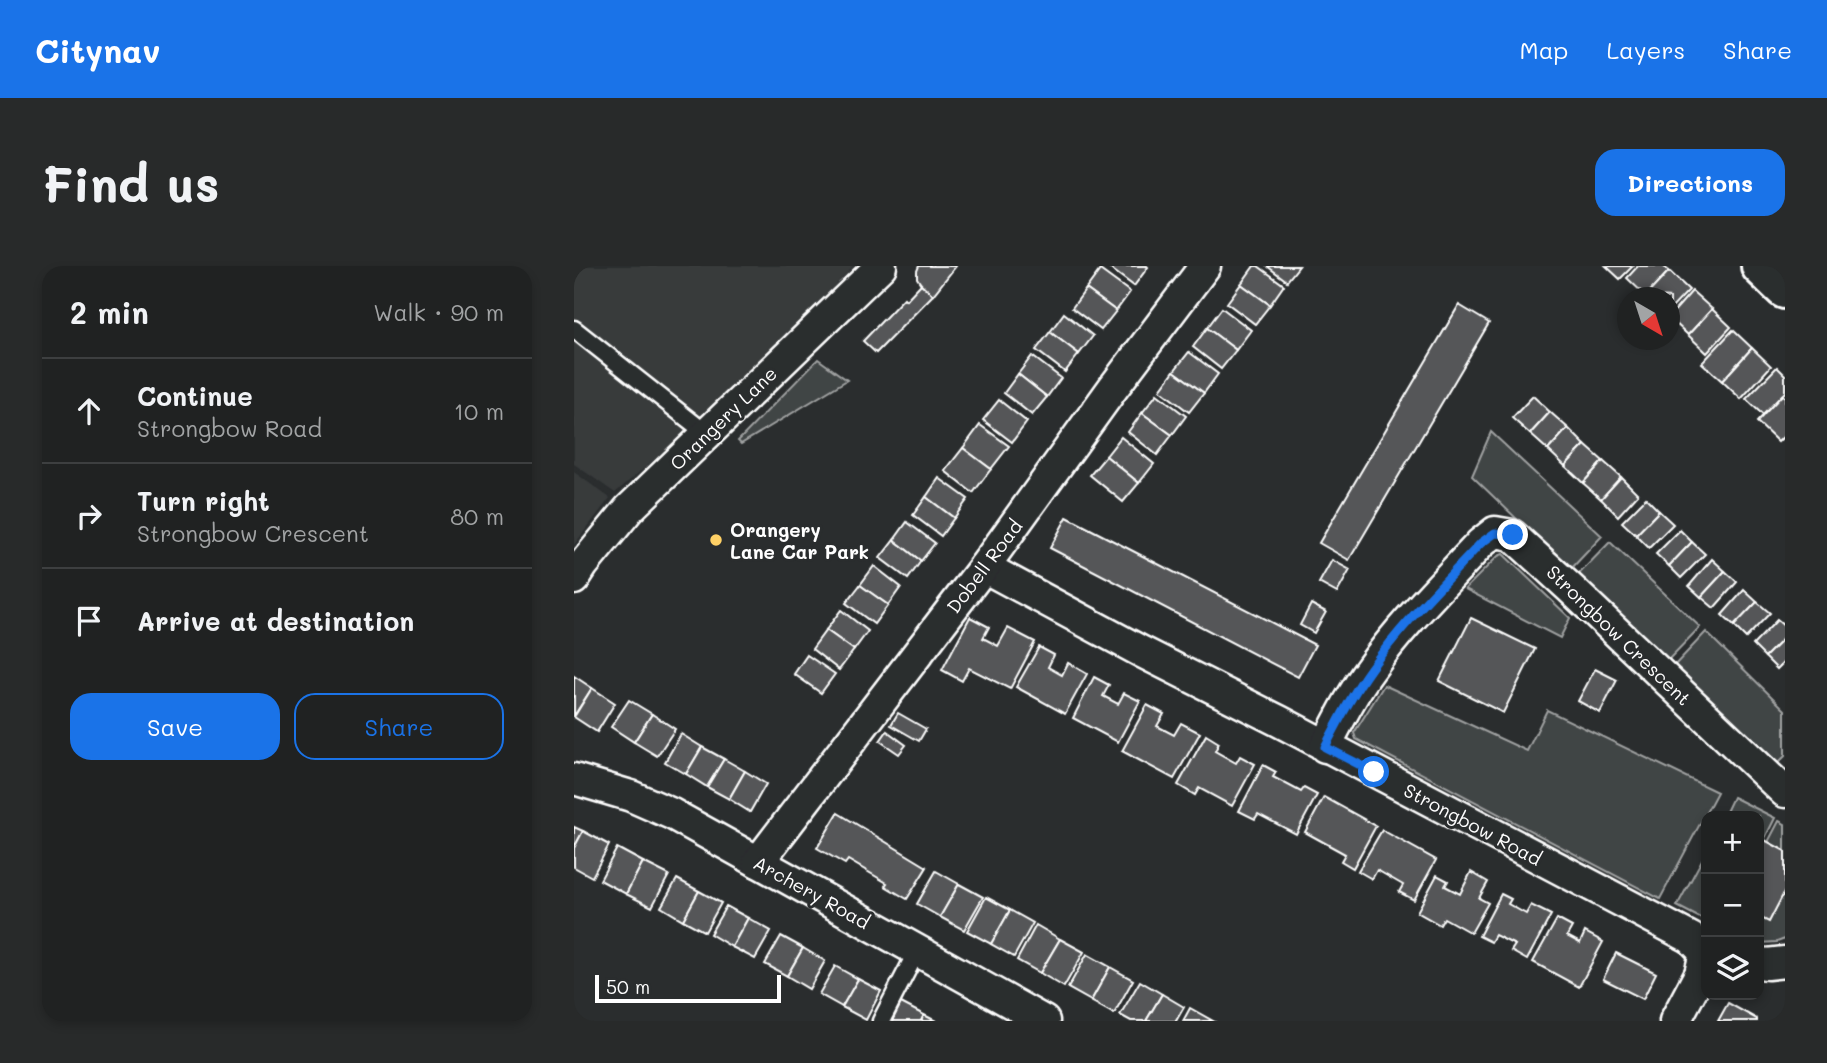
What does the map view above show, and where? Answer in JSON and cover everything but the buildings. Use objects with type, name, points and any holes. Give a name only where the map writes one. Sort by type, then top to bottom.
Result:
[{"type":"street","name":"Orangery Lane","points":[[574,579],[629,509],[881,266]]},
{"type":"street","name":"Dobell Road","points":[[758,862],[984,567],[1113,388],[1206,266]]},
{"type":"street","name":"Strongbow Crescent","points":[[1325,747],[1371,667],[1404,626],[1481,543],[1495,533],[1513,535],[1785,792]]},
{"type":"street","name":"Strongbow Road","points":[[984,567],[1692,938],[1701,948]]},
{"type":"street","name":"Archery Road","points":[[574,779],[631,796],[672,814],[1044,1021]]},
{"type":"street","points":[[1764,964],[1785,962]]},
{"type":"street","name":"Strongbow Road","points":[[1675,1021],[1701,970]]},
{"type":"lane","points":[[574,329],[707,434]]},
{"type":"lane","points":[[881,1021],[917,951]]},
{"type":"shaded area","points":[[574,266],[854,266],[723,401],[615,493],[574,464]]},
{"type":"shaded area","points":[[818,359],[847,380],[741,444],[738,441]]},
{"type":"shaded area","points":[[1491,432],[1602,536],[1570,570],[1472,476]]},
{"type":"shaded area","points":[[574,472],[610,498],[574,545]]},
{"type":"shaded area","points":[[1610,542],[1700,627],[1667,661],[1577,576]]},
{"type":"shaded area","points":[[1503,554],[1570,618],[1560,638],[1465,589]]},
{"type":"shaded area","points":[[1706,632],[1785,710],[1785,756],[1776,765],[1673,667]]},
{"type":"shaded area","points":[[1384,685],[1527,751],[1547,710],[1717,792],[1707,811],[1701,811],[1701,822],[1660,899],[1356,739],[1354,733]]},
{"type":"shaded area","points":[[1733,797],[1761,811],[1726,811]]},
{"type":"shaded area","points":[[1764,812],[1775,818],[1764,840]]},
{"type":"shaded area","points":[[1779,821],[1785,824],[1785,851],[1768,842]]},
{"type":"shaded area","points":[[1701,862],[1701,918],[1677,906]]},
{"type":"shaded area","points":[[1782,895],[1785,897],[1785,939],[1764,943],[1764,920],[1769,922]]},
{"type":"place","name":"Orangery Lane Car Park","points":[[716,540]]},
{"type":"route","points":[[1374,772],[1325,747],[1345,709],[1371,667],[1404,626],[1481,543],[1495,533],[1513,535]]}]
